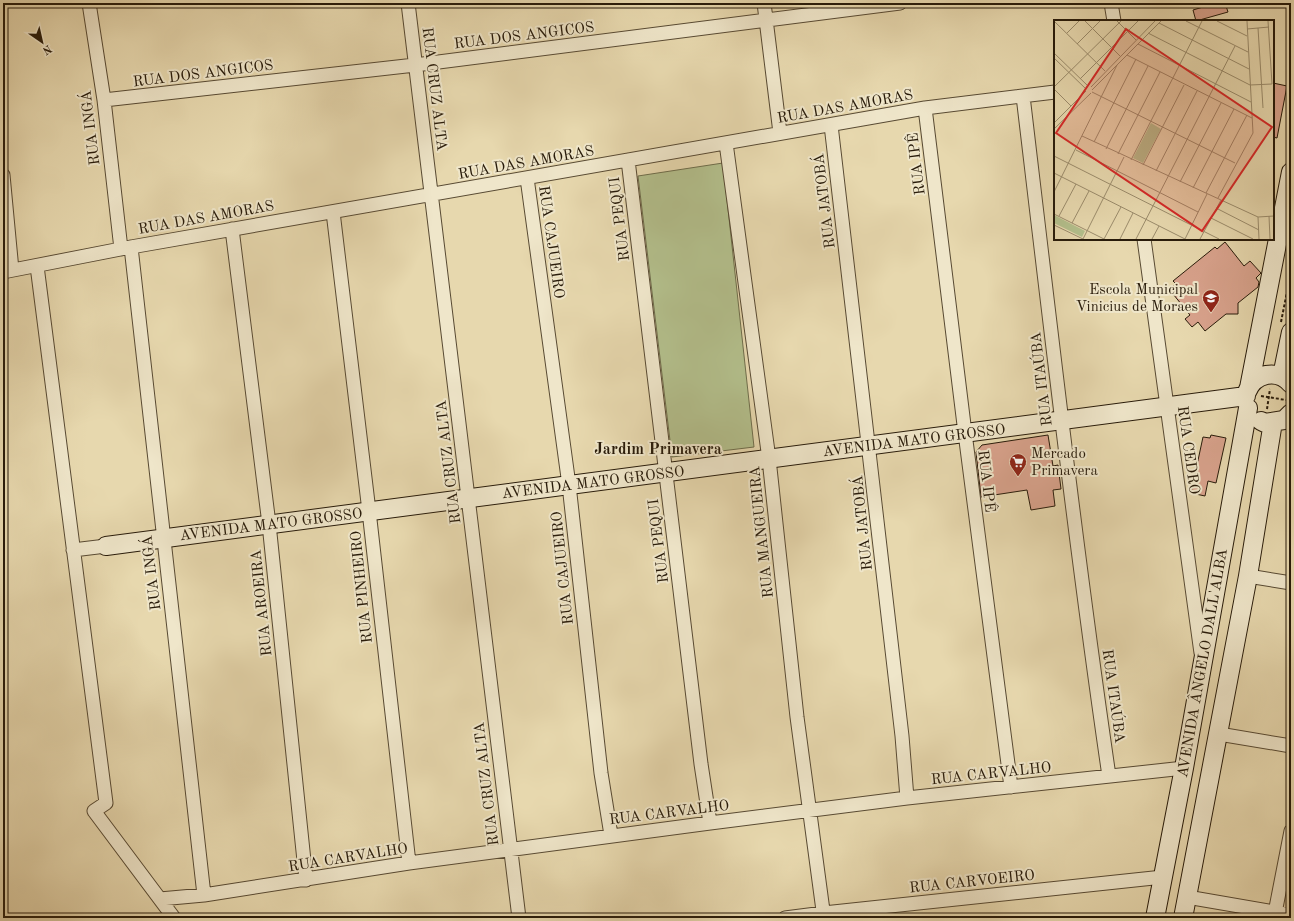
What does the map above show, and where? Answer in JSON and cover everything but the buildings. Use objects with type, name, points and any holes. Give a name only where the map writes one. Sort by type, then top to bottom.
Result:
[{"type":"street","name":"RUA INGÁ","points":[[89,3],[126,248],[163,538],[204,895]]},
{"type":"street","name":"RUA CRUZ ALTA","points":[[408,3],[432,194],[509,850],[519,918]]},
{"type":"street","points":[[764,3],[780,133]]},
{"type":"street","name":"RUA DOS ANGICOS","points":[[104,100],[415,64],[900,3]]},
{"type":"street","points":[[1111,3],[1114,20]]},
{"type":"street","name":"RUA DAS AMORAS","points":[[8,271],[232,229],[925,108],[1054,92]]},
{"type":"street","name":"RUA ITAÚBA","points":[[1023,96],[1094,674],[1109,776]]},
{"type":"street","name":"RUA IPÊ","points":[[925,108],[1011,787]]},
{"type":"street","name":"RUA JATOBÁ","points":[[831,125],[902,736],[907,798]]},
{"type":"street","name":"RUA MANGUEIRA","points":[[726,143],[769,459],[797,717],[824,915]]},
{"type":"street","name":"RUA PEQUI","points":[[628,160],[700,756],[710,823]]},
{"type":"street","name":"AVENIDA ÂNGELO DALL'ALBA","points":[[1155,918],[1202,666],[1247,396],[1291,172]]},
{"type":"street","points":[[3,176],[8,271]]},
{"type":"street","name":"RUA CAJUEIRO","points":[[527,178],[569,485],[601,774],[611,835]]},
{"type":"street","name":"RUA PINHEIRO","points":[[333,212],[409,864]]},
{"type":"street","name":"RUA AROEIRA","points":[[232,229],[269,524],[306,880]]},
{"type":"street","name":"RUA CEDRO","points":[[1144,240],[1202,666]]},
{"type":"street","points":[[37,266],[106,803],[94,811],[174,918]]},
{"type":"street","points":[[1288,393],[1272,374],[1264,374],[1258,377],[1247,396],[1252,415],[1258,420],[1266,423],[1284,420],[1288,393],[1291,332]]},
{"type":"street","name":"AVENIDA MATO GROSSO","points":[[106,546],[1247,396]]},
{"type":"street","name":"AVENIDA ÂNGELO DALL'ALBA","points":[[1183,918],[1248,576],[1273,422]]},
{"type":"street","points":[[73,550],[106,546]]},
{"type":"street","points":[[1248,576],[1291,583]]},
{"type":"street","points":[[1219,734],[1291,746]]},
{"type":"street","name":"RUA CARVALHO","points":[[160,899],[204,895],[611,835],[907,798],[1184,768]]},
{"type":"street","points":[[1275,915],[1291,831]]},
{"type":"street","name":"RUA CARVOEIRO","points":[[785,918],[824,915],[1163,877]]},
{"type":"street","points":[[1187,897],[1275,915],[1291,915]]},
{"type":"path","points":[[1247,396],[1288,393]]},
{"type":"green space","points":[[723,163],[754,447],[672,457],[638,176]]},
{"type":"place","name":"Escola Municipal Vinicius de Moraes","points":[[1211,313]]},
{"type":"place","name":"Mercado Primavera","points":[[1018,477]]},
{"type":"district","name":"Jardim Primavera","points":[[658,448]]}]
